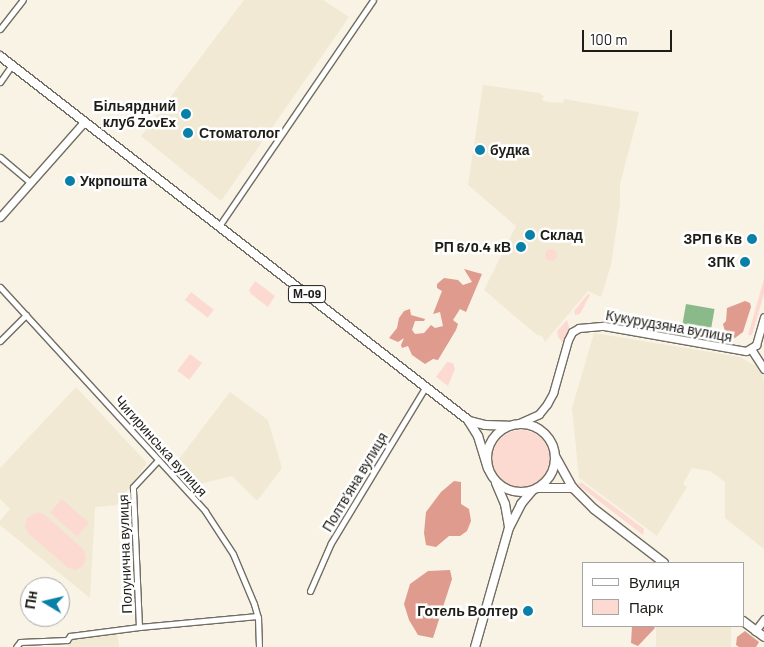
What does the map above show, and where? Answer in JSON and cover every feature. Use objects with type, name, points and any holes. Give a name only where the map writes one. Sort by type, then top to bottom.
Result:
[{"type":"main road","name":"М-09","points":[[0,56],[469,421],[478,436],[488,469],[494,479]]},
{"type":"main road","points":[[0,217],[84,122]]},
{"type":"main road","points":[[764,318],[758,339],[751,349],[764,368]]},
{"type":"main road","name":"Кукурудзяна вулиця","points":[[514,425],[539,414],[547,404],[553,393],[568,340],[572,332],[579,328],[604,326],[740,351],[751,349]]},
{"type":"main road","name":"М-09","points":[[469,421],[485,425],[525,425],[540,431],[551,443],[554,456],[573,488],[594,509],[663,562]]},
{"type":"main road","points":[[488,469],[487,453],[493,439],[504,428],[514,425]]},
{"type":"main road","points":[[475,647],[509,528],[521,504],[549,478],[554,456]]},
{"type":"main road","points":[[494,479],[512,491],[573,488]]},
{"type":"main road","points":[[494,479],[505,504],[509,528]]},
{"type":"main road","points":[[755,631],[764,619]]},
{"type":"main road","points":[[744,622],[764,637]]},
{"type":"street","points":[[0,29],[24,0]]},
{"type":"street","points":[[219,226],[373,0]]},
{"type":"street","points":[[0,82],[12,65]]},
{"type":"street","points":[[0,157],[30,182]]},
{"type":"street","name":"Чигиринська вулиця","points":[[0,287],[205,511],[221,533],[233,554],[257,616],[259,647]]},
{"type":"street","points":[[0,341],[26,315]]},
{"type":"street","name":"Полтвʼяна вулиця","points":[[310,591],[331,543],[425,388]]},
{"type":"street","name":"Полунична вулиця","points":[[139,627],[133,487],[158,460]]},
{"type":"street","name":"Полунична вулиця","points":[[16,647],[20,642],[67,640],[70,636],[139,627],[257,616]]},
{"type":"street","points":[[65,647],[67,640]]},
{"type":"shaded area","points":[[244,0],[323,0],[349,17],[221,201],[141,136]]},
{"type":"shaded area","points":[[483,85],[539,93],[544,96],[542,100],[547,102],[563,103],[564,99],[639,112],[620,184],[620,204],[611,265],[601,297],[588,291],[545,342],[542,336],[537,335],[484,290],[516,226],[468,185]]},
{"type":"shaded area","points":[[464,269],[482,274],[466,312],[460,309],[453,320],[458,324],[456,330],[438,360],[433,359],[425,364],[412,355],[408,346],[402,348],[401,345],[404,338],[398,342],[389,338],[397,328],[399,318],[404,311],[410,309],[411,315],[425,319],[424,321],[415,321],[412,330],[415,334],[424,333],[431,325],[435,328],[443,326],[440,312],[433,314],[442,291],[437,288],[437,284],[444,278],[458,280],[463,285],[472,282]]},
{"type":"shaded area","points":[[745,301],[750,303],[751,307],[743,332],[735,338],[726,335],[723,324],[726,321],[727,308]]},
{"type":"shaded area","points":[[686,304],[715,309],[711,329],[683,324]]},
{"type":"shaded area","points":[[594,333],[740,357],[761,369],[764,381],[764,549],[725,518],[725,482],[710,471],[692,468],[683,484],[687,487],[657,536],[579,478],[572,408]]},
{"type":"shaded area","points":[[76,387],[147,463],[117,505],[95,507],[90,598],[70,582],[70,577],[64,577],[0,525],[0,521],[10,509],[0,499],[0,468]]},
{"type":"shaded area","points":[[230,392],[268,420],[282,468],[257,501],[232,476],[196,485],[176,463]]},
{"type":"shaded area","points":[[454,481],[461,482],[461,504],[469,509],[471,521],[467,531],[460,536],[449,536],[436,547],[426,545],[424,533],[426,512],[441,492]]},
{"type":"shaded area","points":[[450,570],[452,579],[433,638],[418,635],[409,620],[404,604],[410,584],[428,571]]},
{"type":"shaded area","points":[[632,627],[655,628],[638,646],[631,643]]},
{"type":"shaded area","points":[[656,627],[731,627],[731,647],[656,647]]},
{"type":"shaded area","points":[[745,631],[759,642],[756,647],[739,647],[736,645],[737,637]]},
{"type":"shaded area","points":[[117,633],[119,647],[68,647],[70,639]]},
{"type":"green space","points":[[549,249],[553,249],[557,255],[553,261],[549,261],[545,257],[545,253]]},
{"type":"green space","points":[[764,279],[764,294],[752,335],[748,335]]},
{"type":"green space","points":[[255,281],[275,296],[268,307],[251,294],[249,290]]},
{"type":"green space","points":[[191,292],[214,310],[208,318],[185,300]]},
{"type":"green space","points":[[588,294],[590,295],[580,314],[575,315],[574,311]]},
{"type":"green space","points":[[567,320],[569,327],[564,344],[558,337],[557,331]]},
{"type":"green space","points":[[190,354],[202,363],[189,380],[177,371]]},
{"type":"green space","points":[[447,362],[453,363],[455,369],[448,386],[436,377]]},
{"type":"green space","points":[[515,430],[527,430],[542,438],[550,453],[550,465],[542,480],[527,488],[515,488],[500,480],[492,465],[492,453],[500,438]]},
{"type":"green space","points":[[581,482],[644,529],[643,535],[578,485]]},
{"type":"green space","points":[[62,499],[89,523],[77,536],[50,512]]},
{"type":"green space","points":[[38,512],[45,515],[84,550],[86,558],[83,566],[76,570],[68,568],[29,534],[25,526],[27,518]]},
{"type":"place","name":"Більярдний клуб ZovEx","points":[[186,114]]},
{"type":"place","name":"Стоматолог","points":[[188,133]]},
{"type":"place","name":"будка","points":[[480,150]]},
{"type":"place","name":"Укрпошта","points":[[70,181]]},
{"type":"place","name":"Склад","points":[[530,235]]},
{"type":"place","name":"ЗРП 6 Кв","points":[[752,239]]},
{"type":"place","name":"РП 6/0.4 кВ","points":[[521,247]]},
{"type":"place","name":"ЗПК","points":[[745,262]]},
{"type":"place","name":"Готель Волтер","points":[[528,611]]}]
